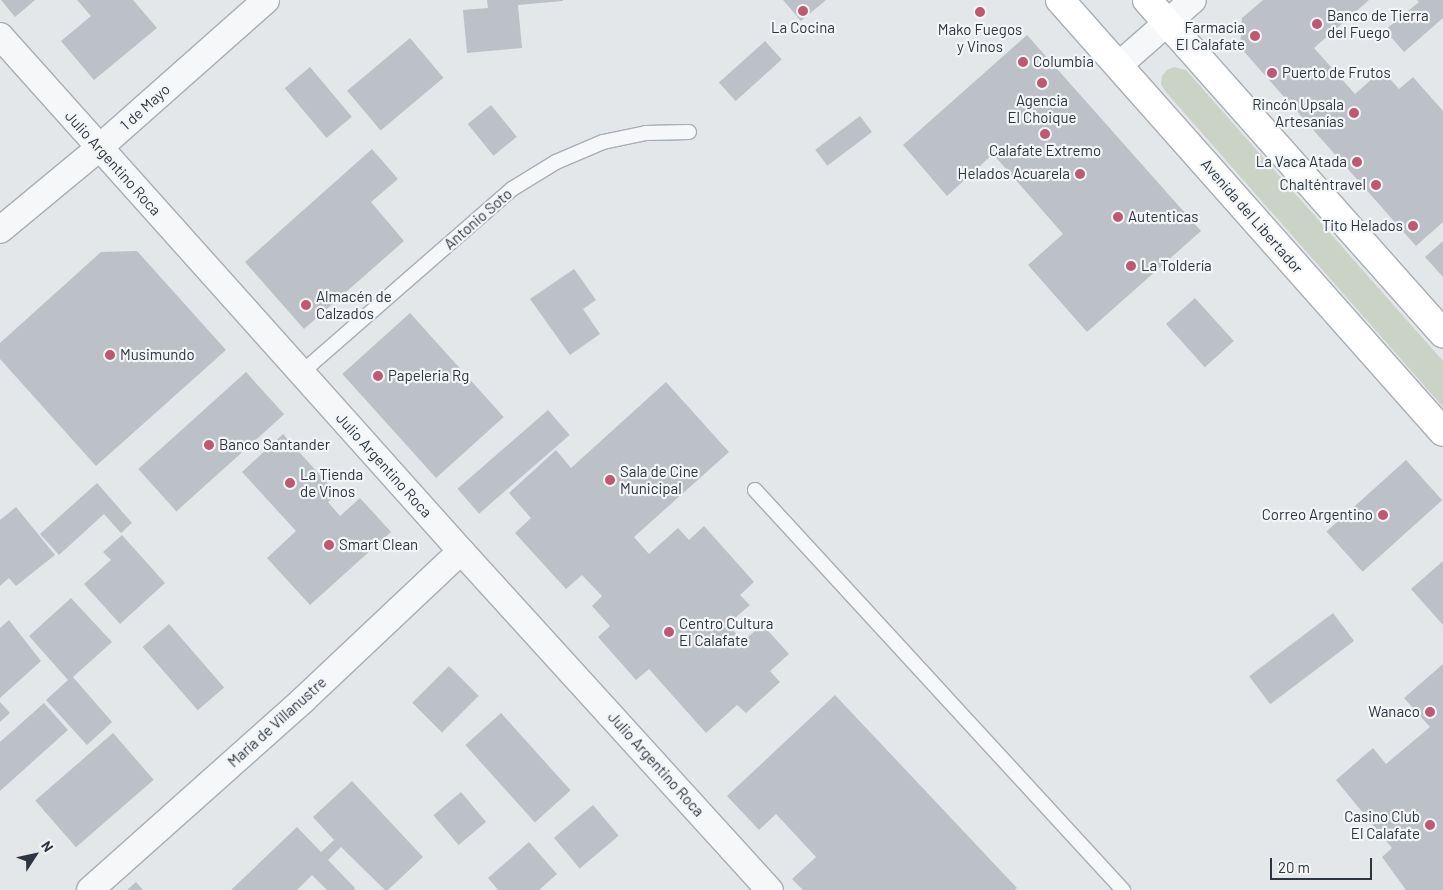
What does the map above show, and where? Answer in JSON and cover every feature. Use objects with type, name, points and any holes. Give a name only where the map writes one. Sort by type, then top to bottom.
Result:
[{"type":"main road","name":"Avenida del Libertador","points":[[1060,0],[1443,432]]},
{"type":"main road","points":[[1147,0],[1443,333]]},
{"type":"street","name":"1 de Mayo","points":[[0,230],[99,148],[266,0]]},
{"type":"street","points":[[1119,66],[1193,0]]},
{"type":"street","name":"Julio Argentino Roca","points":[[0,36],[461,551],[770,890]]},
{"type":"street","name":"María de Villanustre","points":[[90,890],[303,700],[461,551]]},
{"type":"lane","name":"Antonio Soto","points":[[301,373],[512,189],[548,166],[603,142],[646,133],[689,132]]},
{"type":"lane","points":[[755,490],[1123,890]]},
{"type":"shaded area","points":[[1174,67],[1186,70],[1443,361],[1443,407],[1165,91],[1161,84],[1162,76],[1167,70]]},
{"type":"building","points":[[1,0],[35,0],[15,17]]},
{"type":"building","points":[[77,0],[133,0],[157,28],[94,80],[61,41],[91,16]]},
{"type":"building","points":[[487,0],[563,1],[518,5],[522,48],[467,53],[463,10],[488,8]]},
{"type":"building","name":"La Cocina","points":[[783,0],[826,0],[801,21]]},
{"type":"building","points":[[1263,0],[1369,0],[1314,48],[1355,94],[1382,70],[1399,89],[1413,77],[1443,111],[1443,222],[1416,246],[1240,47],[1242,18]]},
{"type":"building","points":[[1417,0],[1443,0],[1443,18],[1404,52],[1385,30],[1419,2]]},
{"type":"building","points":[[1027,35],[1201,231],[1087,332],[1028,265],[1063,234],[993,154],[947,196],[903,145]]},
{"type":"building","points":[[410,38],[443,78],[381,131],[347,91]]},
{"type":"building","points":[[765,41],[782,60],[736,101],[719,82]]},
{"type":"building","points":[[310,67],[352,117],[327,138],[285,88]]},
{"type":"building","points":[[491,105],[517,137],[493,156],[468,124]]},
{"type":"building","points":[[860,116],[872,132],[827,166],[815,150]]},
{"type":"building","points":[[372,149],[398,179],[371,202],[404,241],[304,329],[245,262]]},
{"type":"building","points":[[1443,241],[1443,277],[1425,257]]},
{"type":"building","name":"Musimundo","points":[[137,251],[226,350],[96,466],[0,359],[0,343],[101,252]]},
{"type":"building","points":[[574,269],[596,300],[583,309],[600,334],[570,355],[530,299]]},
{"type":"building","points":[[1195,298],[1234,341],[1205,367],[1166,324]]},
{"type":"building","points":[[410,313],[504,417],[436,478],[342,374]]},
{"type":"building","name":"Banco Santander","points":[[246,372],[284,414],[176,511],[138,469]]},
{"type":"building","points":[[666,382],[729,452],[634,537],[649,554],[678,528],[689,540],[704,526],[754,582],[740,595],[750,605],[728,624],[743,642],[762,624],[789,654],[770,671],[780,682],[746,713],[737,705],[706,733],[649,669],[636,680],[598,637],[610,626],[592,606],[602,596],[582,575],[566,589],[515,533],[531,518],[509,493],[556,450],[571,468]]},
{"type":"building","points":[[548,410],[570,435],[479,514],[457,489]]},
{"type":"building","points":[[283,434],[337,494],[328,502],[340,516],[360,498],[391,532],[310,605],[267,558],[296,531],[242,472]]},
{"type":"building","name":"Correo Argentino","points":[[1406,460],[1442,500],[1363,572],[1326,532]]},
{"type":"building","points":[[97,483],[132,523],[121,533],[104,514],[59,555],[40,534]]},
{"type":"building","points":[[16,507],[55,555],[16,586],[9,578],[0,586],[0,520]]},
{"type":"building","points":[[122,535],[165,583],[120,624],[84,584],[111,560],[103,552]]},
{"type":"building","points":[[1443,561],[1443,625],[1411,589]]},
{"type":"building","points":[[71,598],[112,642],[73,677],[112,722],[87,745],[46,700],[68,680],[29,636]]},
{"type":"building","points":[[1333,613],[1354,641],[1270,704],[1249,676]]},
{"type":"building","points":[[9,620],[41,661],[0,698],[0,628]]},
{"type":"building","points":[[169,624],[224,687],[198,710],[143,647]]},
{"type":"building","points":[[1443,664],[1443,890],[1406,890],[1382,857],[1392,848],[1336,780],[1373,748],[1386,764],[1430,727],[1404,698]]},
{"type":"building","points":[[449,666],[479,696],[442,732],[412,703]]},
{"type":"building","points":[[835,695],[1017,888],[1015,890],[803,890],[792,879],[816,857],[776,814],[759,830],[727,796]]},
{"type":"building","points":[[0,702],[10,713],[0,722]]},
{"type":"building","points":[[44,703],[68,730],[0,791],[0,742]]},
{"type":"building","points":[[501,713],[571,790],[535,822],[465,745]]},
{"type":"building","points":[[113,733],[154,780],[76,847],[35,801]]},
{"type":"building","points":[[352,781],[423,857],[388,890],[385,890],[341,847],[328,860],[355,888],[354,890],[327,890],[312,875],[297,890],[231,890],[297,827],[321,852],[334,840],[313,817]]},
{"type":"building","points":[[461,792],[486,822],[458,845],[433,815]]},
{"type":"building","points":[[593,805],[619,836],[580,868],[554,838]]},
{"type":"building","points":[[529,842],[557,874],[539,890],[498,890],[488,878]]},
{"type":"building","points":[[136,882],[143,890],[127,890]]},
{"type":"place","name":"La Cocina","points":[[803,11]]},
{"type":"place","name":"Mako Fuegos y Vinos","points":[[980,12]]},
{"type":"place","name":"Banco de Tierra del Fuego","points":[[1317,24]]},
{"type":"place","name":"Farmacia El Calafate","points":[[1255,36]]},
{"type":"place","name":"Columbia","points":[[1023,62]]},
{"type":"place","name":"Puerto de Frutos","points":[[1272,73]]},
{"type":"place","name":"Agencia El Choique","points":[[1042,83]]},
{"type":"place","name":"Rincón Upsala Artesanías","points":[[1354,113]]},
{"type":"place","name":"Calafate Extremo","points":[[1045,134]]},
{"type":"place","name":"La Vaca Atada","points":[[1357,162]]},
{"type":"place","name":"Helados Acuarela","points":[[1080,174]]},
{"type":"place","name":"Chalténtravel","points":[[1376,185]]},
{"type":"place","name":"Autenticas","points":[[1118,217]]},
{"type":"place","name":"Tito Helados","points":[[1413,226]]},
{"type":"place","name":"La Toldería","points":[[1131,266]]},
{"type":"place","name":"Almacén de Calzados","points":[[306,305]]},
{"type":"place","name":"Musimundo","points":[[110,355]]},
{"type":"place","name":"Papeleria Rg","points":[[378,376]]},
{"type":"place","name":"Banco Santander","points":[[209,445]]},
{"type":"place","name":"Sala de Cine Municipal","points":[[610,480]]},
{"type":"place","name":"La Tienda de Vinos","points":[[290,483]]},
{"type":"place","name":"Correo Argentino","points":[[1383,515]]},
{"type":"place","name":"Smart Clean","points":[[329,545]]},
{"type":"place","name":"Centro Cultura El Calafate","points":[[669,632]]},
{"type":"place","name":"Wanaco","points":[[1430,712]]},
{"type":"place","name":"Casino Club El Calafate","points":[[1430,825]]}]
